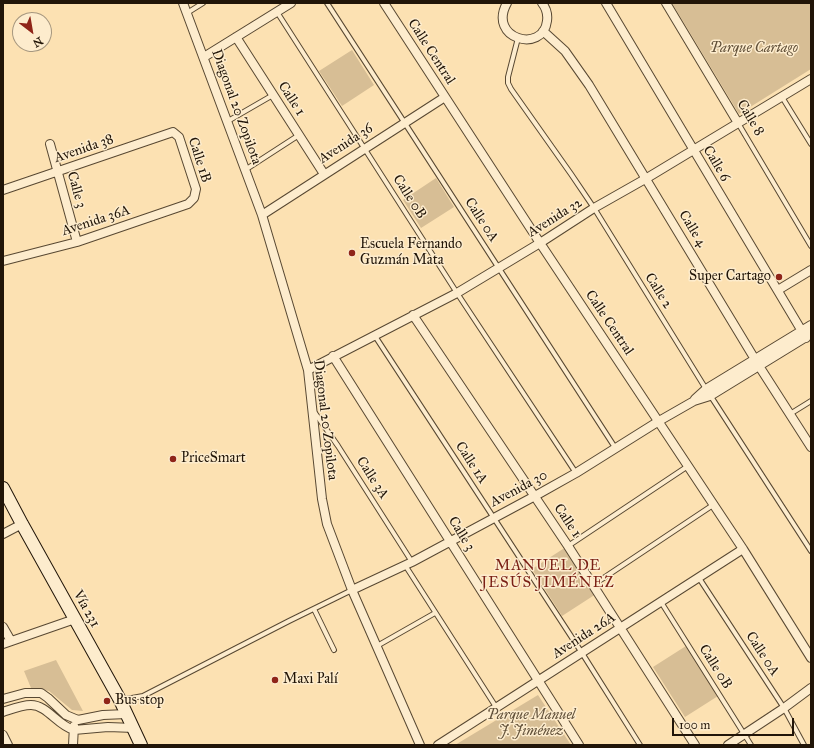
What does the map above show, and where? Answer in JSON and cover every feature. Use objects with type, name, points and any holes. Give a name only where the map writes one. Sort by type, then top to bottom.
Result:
[{"type":"main road","name":"Vía 231","points":[[3,488],[120,700],[141,745]]},
{"type":"street","name":"Diagonal 20 Zopilota","points":[[183,3],[262,215],[308,370],[322,499],[327,524],[352,590],[420,745]]},
{"type":"street","points":[[204,57],[291,3]]},
{"type":"street","name":"Calle Central","points":[[384,3],[540,243],[743,549],[811,658]]},
{"type":"street","points":[[507,3],[502,16],[506,30],[511,35],[524,40],[538,35],[543,30],[547,23],[545,4]]},
{"type":"street","name":"Calle 6","points":[[606,3],[693,150],[806,334]]},
{"type":"street","name":"Calle 8","points":[[666,3],[738,123]]},
{"type":"street","name":"Calle 4","points":[[543,30],[565,51],[574,63],[647,178],[757,362],[811,447]]},
{"type":"street","name":"Calle 1","points":[[236,37],[324,174]]},
{"type":"street","name":"Avenida 32","points":[[308,370],[457,293],[540,243],[594,208],[647,178],[811,79]]},
{"type":"street","name":"Avenida 36","points":[[262,215],[364,148],[446,97]]},
{"type":"street","name":"Avenida 38","points":[[3,190],[173,132]]},
{"type":"street","name":"Calle 1B","points":[[173,132],[179,137],[183,147],[196,189],[194,198]]},
{"type":"street","name":"Calle 3","points":[[50,144],[77,242]]},
{"type":"street","name":"Avenida 36A","points":[[3,261],[77,242],[188,204],[194,198]]},
{"type":"street","points":[[778,290],[811,270]]},
{"type":"street","name":"Calle 1","points":[[413,315],[568,546],[695,745]]},
{"type":"street","name":"Avenida 30","points":[[352,590],[409,564],[576,473],[757,362],[806,334],[811,325]]},
{"type":"street","name":"Calle 3","points":[[334,356],[579,745]]},
{"type":"street","points":[[3,534],[22,524]]},
{"type":"street","name":"Avenida 26A","points":[[438,745],[743,549]]},
{"type":"street","points":[[3,627],[7,642],[75,619]]},
{"type":"street","points":[[728,745],[784,708],[811,688]]},
{"type":"street","points":[[3,699],[25,693],[41,694],[48,698],[66,715],[78,720],[103,715],[127,714]]},
{"type":"street","points":[[3,712],[25,706],[37,706],[45,710],[69,729],[74,730],[108,727],[134,728]]},
{"type":"street","points":[[72,718],[74,730],[73,745]]},
{"type":"street","points":[[3,735],[8,745]]},
{"type":"lane","points":[[187,13],[203,3]]},
{"type":"lane","name":"Calle 0A","points":[[327,3],[616,449]]},
{"type":"lane","name":"Calle 0B","points":[[277,12],[457,293],[576,473]]},
{"type":"lane","name":"Calle 2","points":[[518,38],[508,76],[508,83],[594,208],[708,392],[811,551]]},
{"type":"lane","points":[[228,121],[273,95]]},
{"type":"lane","points":[[782,96],[811,144]]},
{"type":"lane","name":"Calle 8","points":[[738,123],[811,246]]},
{"type":"lane","points":[[246,170],[299,135]]},
{"type":"lane","name":"Calle 1A","points":[[374,335],[582,653],[640,745]]},
{"type":"lane","points":[[790,414],[811,401]]},
{"type":"lane","name":"Calle 3A","points":[[311,408],[338,446],[409,564],[435,613],[496,708]]},
{"type":"lane","points":[[568,546],[688,466]]},
{"type":"lane","points":[[593,585],[713,505]]},
{"type":"lane","name":"Calle 0A","points":[[698,578],[784,708],[804,745]]},
{"type":"lane","points":[[120,700],[143,696],[352,590]]},
{"type":"lane","name":"Calle 0B","points":[[661,602],[750,745]]},
{"type":"lane","points":[[314,609],[334,650]]},
{"type":"lane","points":[[377,646],[435,613]]},
{"type":"green space","name":"Parque Cartago","points":[[672,3],[811,3],[811,69],[739,114]]},
{"type":"green space","points":[[352,50],[374,85],[342,106],[319,71]]},
{"type":"green space","points":[[436,178],[454,207],[421,228],[403,200]]},
{"type":"green space","points":[[566,547],[596,594],[562,616],[532,569]]},
{"type":"green space","points":[[686,646],[718,696],[685,717],[653,667]]},
{"type":"green space","points":[[56,660],[83,711],[72,710],[49,691],[31,688],[24,671]]},
{"type":"green space","name":"Parque Manuel J. Jiménez","points":[[538,695],[571,745],[455,745]]},
{"type":"place","name":"Escuela Fernando Guzmán Mata","points":[[352,253]]},
{"type":"place","name":"Super Cartago","points":[[779,277]]},
{"type":"place","name":"PriceSmart","points":[[173,459]]},
{"type":"place","name":"Maxi Palí","points":[[275,680]]},
{"type":"place","name":"Bus stop","points":[[107,701]]},
{"type":"district","name":"MANUEL DE JESÚS JIMÉNEZ","points":[[548,574]]}]
